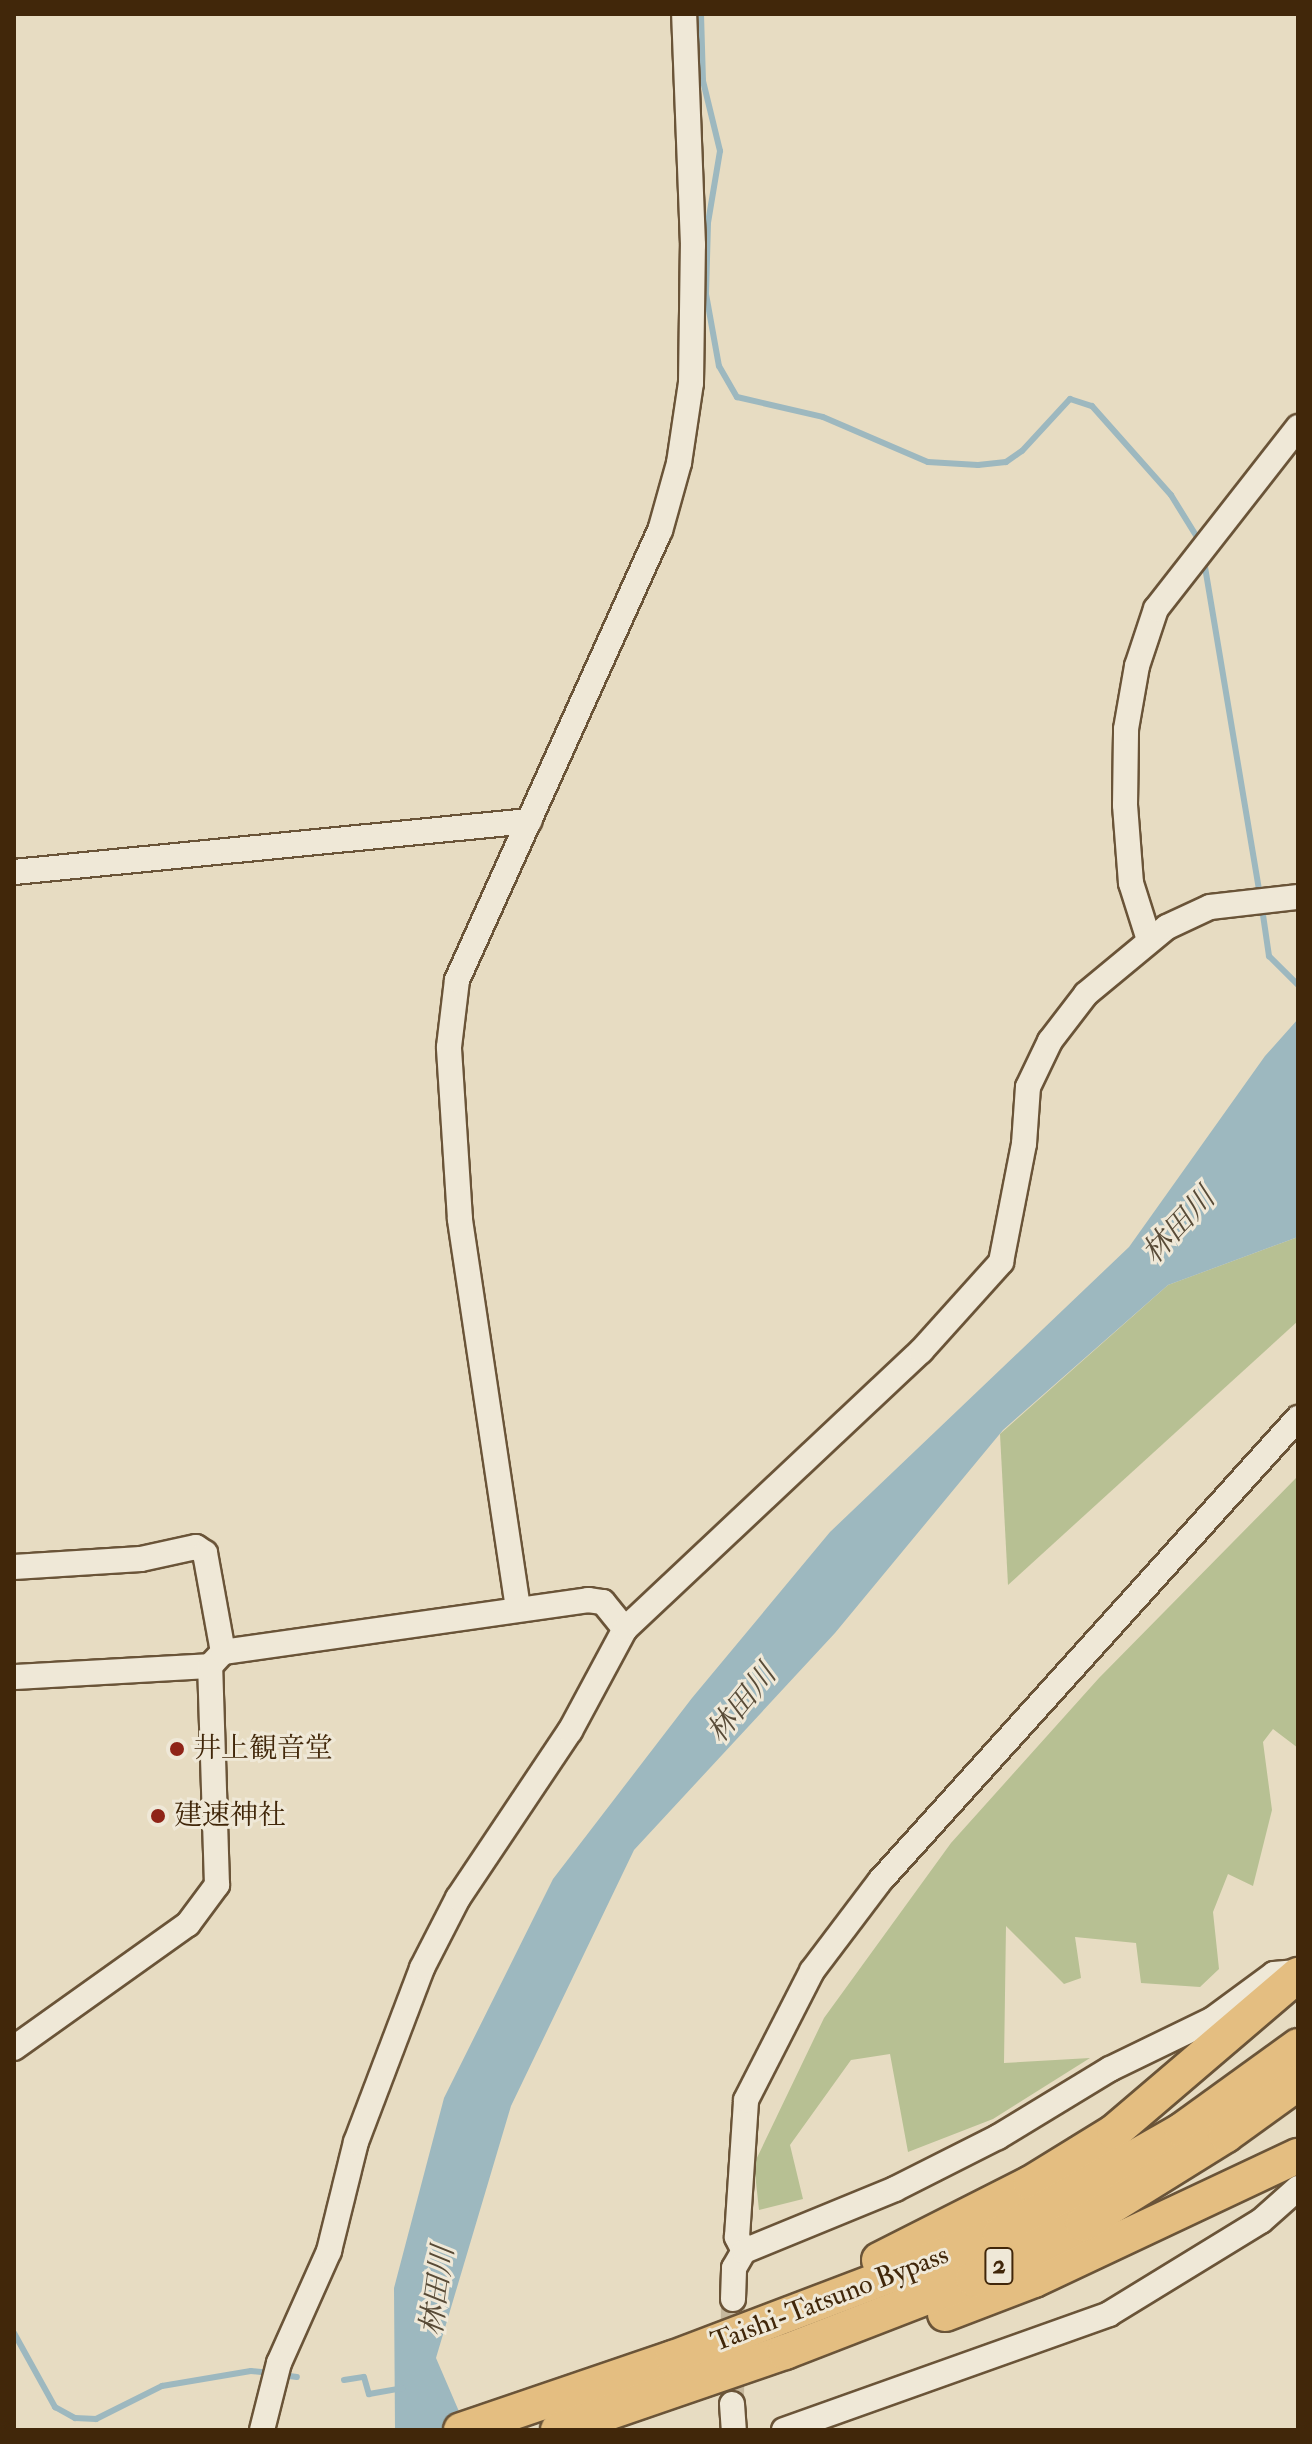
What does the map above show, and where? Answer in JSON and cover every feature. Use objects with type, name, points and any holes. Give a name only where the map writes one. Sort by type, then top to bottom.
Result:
[{"type":"highway","points":[[671,2374],[1114,2132],[1298,1974]]},
{"type":"highway","name":"Taishi-Tatsuno Bypass","points":[[558,2430],[671,2374],[1000,2234],[1182,2130],[1298,2046]]},
{"type":"highway","name":"Taishi-Tatsuno Bypass","points":[[461,2430],[671,2374],[785,2352],[973,2279],[1083,2224],[1226,2135],[1298,2083]]},
{"type":"highway","points":[[785,2352],[909,2328],[1034,2280],[1298,2156]]},
{"type":"street","points":[[518,1608],[460,1219],[449,1047],[457,980],[660,531],[679,463],[691,383],[693,245],[684,14]]},
{"type":"street","points":[[1149,940],[1131,883],[1125,805],[1126,729],[1137,666],[1156,609],[1298,427]]},
{"type":"street","points":[[14,872],[529,821]]},
{"type":"street","points":[[262,2430],[276,2374],[329,2251],[356,2142],[422,1968],[458,1898],[570,1731],[625,1629],[921,1351],[1001,1262],[1024,1144],[1028,1087],[1050,1041],[1086,994],[1149,940],[1210,907],[1298,897]]},
{"type":"street","points":[[744,2251],[737,2237],[746,2100],[812,1971],[880,1881],[1298,1418]]},
{"type":"street","points":[[14,1567],[141,1559],[196,1547],[205,1553],[216,1659],[217,1885],[188,1924],[14,2048]]},
{"type":"street","points":[[14,1677],[216,1659],[518,1608],[603,1602],[625,1629]]},
{"type":"street","points":[[733,2299],[734,2268],[744,2251],[895,2189],[998,2137],[1110,2069],[1213,2019],[1274,1974],[1298,1974]]},
{"type":"street","points":[[784,2430],[1109,2314],[1261,2221],[1298,2188]]},
{"type":"green space","points":[[1298,1237],[1298,1321],[1008,1585],[1000,1434],[1168,1285]]},
{"type":"green space","points":[[1298,1476],[1298,1748],[1273,1729],[1263,1742],[1272,1810],[1253,1886],[1228,1874],[1213,1912],[1219,1969],[1200,1987],[1141,1983],[1136,1943],[1075,1937],[1081,1978],[1064,1984],[1006,1926],[1004,2063],[1090,2058],[993,2119],[908,2152],[890,2054],[851,2060],[790,2145],[803,2199],[759,2210],[754,2164],[824,2018],[951,1843],[1099,1678]]},
{"type":"water","name":"林田川","points":[[1298,1019],[1298,1237],[1168,1285],[1003,1430],[835,1633],[634,1850],[511,2106],[436,2358],[467,2430],[395,2430],[394,2288],[444,2098],[553,1879],[692,1698],[830,1532],[1129,1247],[1265,1056]]},
{"type":"waterway","points":[[701,14],[703,81],[720,151],[708,223],[706,294],[719,366],[737,397],[823,417],[928,462],[978,465],[1006,462],[1022,451],[1070,399],[1092,406],[1171,495],[1200,542]]},
{"type":"waterway","points":[[1204,561],[1260,897]]},
{"type":"waterway","points":[[1262,908],[1269,956],[1298,985]]},
{"type":"waterway","points":[[14,2333],[55,2407],[75,2418],[96,2419],[162,2386],[251,2371],[271,2373]]},
{"type":"waterway","points":[[282,2375],[297,2377]]},
{"type":"waterway","points":[[344,2380],[364,2377],[369,2394],[402,2388]]},
{"type":"tunnel","points":[[732,2404],[733,2299]]},
{"type":"place","name":"井上観音堂","points":[[177,1749]]},
{"type":"place","name":"建速神社","points":[[158,1816]]}]
